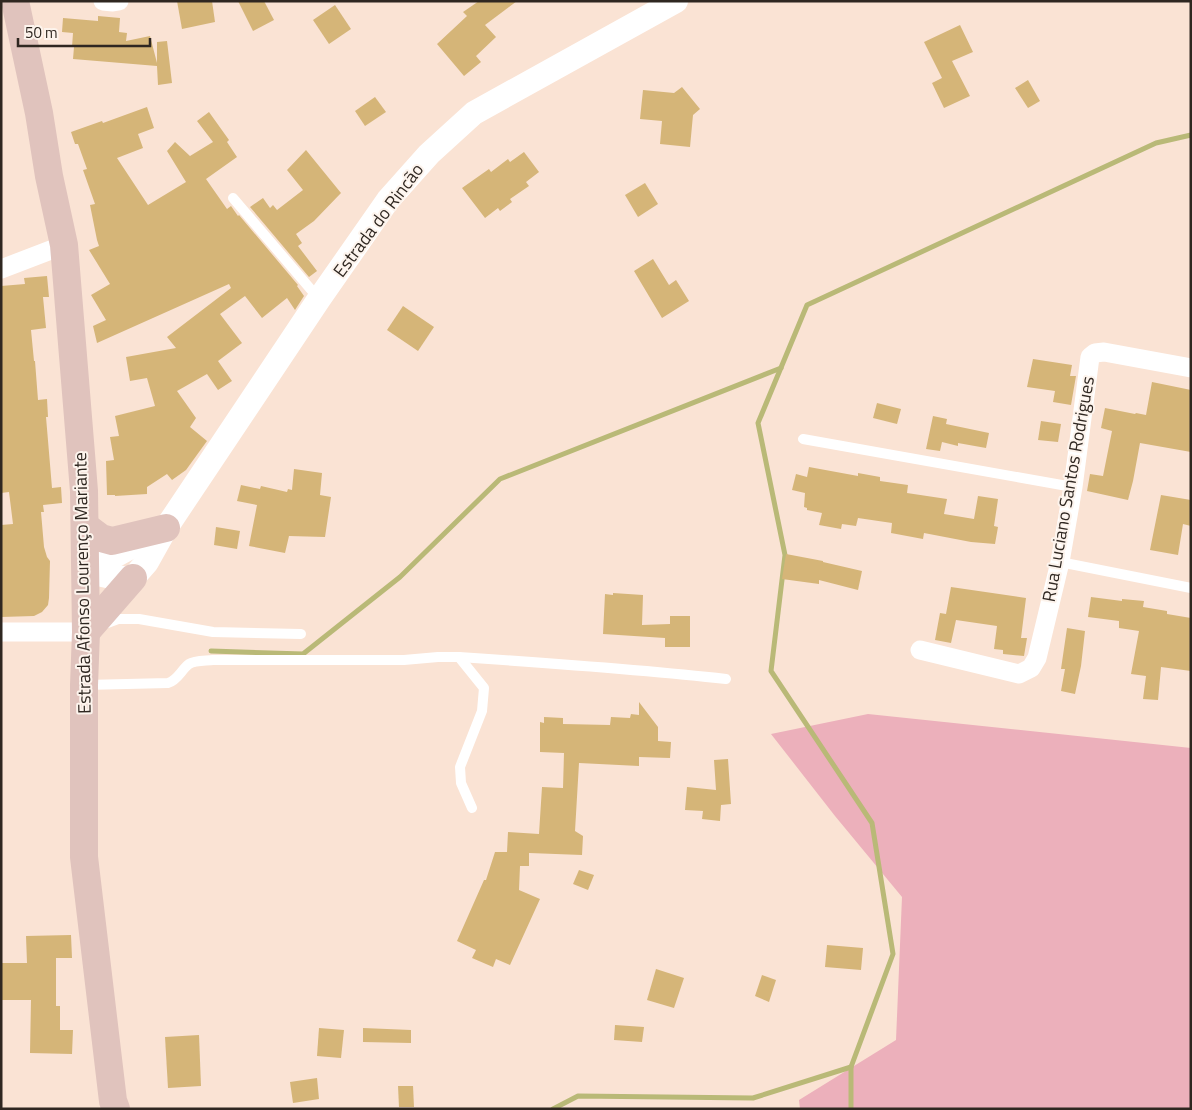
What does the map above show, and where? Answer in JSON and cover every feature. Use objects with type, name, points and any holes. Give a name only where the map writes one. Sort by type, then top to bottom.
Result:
[{"type":"main road","name":"Estrada Afonso Lourenço Mariante","points":[[14,5],[39,113],[49,176],[64,245],[84,491],[86,569],[84,858],[114,1106]]},
{"type":"main road","points":[[85,526],[101,538],[112,541],[166,528]]},
{"type":"main road","points":[[86,632],[133,578]]},
{"type":"street","points":[[103,1],[119,1]]},
{"type":"street","name":"Estrada do Rincão","points":[[133,578],[147,562],[166,528],[319,299],[388,200],[429,154],[474,113],[676,1]]},
{"type":"street","points":[[1,269],[64,245]]},
{"type":"street","name":"Rua Luciano Santos Rodrigues","points":[[920,650],[1019,674],[1031,668],[1036,658],[1060,562],[1073,487],[1090,357],[1095,353],[1104,352],[1191,368]]},
{"type":"street","name":"Estrada do Rincão","points":[[86,569],[111,558],[166,528]]},
{"type":"street","points":[[86,569],[99,575],[113,578],[133,578]]},
{"type":"street","points":[[1,632],[86,632]]},
{"type":"lane","points":[[233,198],[319,299]]},
{"type":"lane","points":[[803,439],[1073,487]]},
{"type":"lane","points":[[1060,562],[1191,588]]},
{"type":"lane","points":[[86,632],[118,619],[139,619],[213,632],[301,634]]},
{"type":"lane","points":[[84,685],[168,684],[173,682],[189,664],[213,660],[404,660],[438,657],[575,665],[726,679]]},
{"type":"lane","points":[[460,657],[484,688],[482,710],[460,767],[461,783],[472,808]]},
{"type":"shaded area","points":[[868,714],[1191,748],[1191,1109],[800,1109],[799,1100],[896,1040],[902,897],[771,734]]},
{"type":"building","points":[[177,1],[212,1],[215,22],[182,29]]},
{"type":"building","points":[[238,1],[264,1],[274,20],[253,31]]},
{"type":"building","points":[[479,1],[517,1],[485,25],[496,37],[476,56],[481,62],[464,76],[437,44],[467,16],[463,12]]},
{"type":"building","points":[[335,5],[351,29],[329,44],[313,20]]},
{"type":"building","points":[[98,16],[120,18],[119,32],[127,33],[126,41],[150,36],[157,63],[157,42],[167,41],[172,83],[158,85],[157,66],[73,59],[73,33],[62,32],[63,18],[98,21]]},
{"type":"building","points":[[960,25],[973,52],[952,61],[970,96],[944,108],[932,83],[942,78],[924,42]]},
{"type":"building","points":[[1028,80],[1040,101],[1028,108],[1015,88]]},
{"type":"building","points":[[682,87],[700,109],[693,115],[690,147],[660,144],[662,121],[640,119],[643,90],[674,93]]},
{"type":"building","points":[[375,97],[386,112],[365,126],[355,111]]},
{"type":"building","points":[[147,107],[154,128],[138,134],[143,148],[117,158],[148,205],[186,182],[167,151],[175,142],[190,156],[213,142],[197,121],[209,112],[229,140],[227,142],[237,157],[206,179],[227,209],[231,206],[239,215],[298,285],[304,296],[295,310],[287,298],[262,318],[245,296],[220,314],[242,343],[218,361],[232,381],[218,390],[207,374],[177,391],[196,418],[190,427],[207,441],[186,470],[172,480],[167,474],[147,487],[147,494],[115,496],[107,495],[106,461],[114,460],[110,437],[119,436],[115,416],[155,406],[147,378],[130,381],[126,357],[176,348],[167,337],[231,288],[229,284],[97,343],[93,326],[106,320],[91,295],[110,284],[89,250],[99,246],[90,205],[95,204],[83,170],[87,169],[78,144],[75,144],[71,132]]},
{"type":"building","points":[[306,150],[341,193],[314,221],[296,234],[302,243],[298,246],[317,271],[309,277],[250,207],[263,198],[270,208],[273,205],[277,210],[303,190],[287,170]]},
{"type":"building","points":[[524,152],[539,172],[526,182],[529,186],[510,199],[512,202],[500,211],[498,208],[485,218],[462,188],[489,169],[491,172],[508,159],[510,162]]},
{"type":"building","points":[[645,183],[658,204],[638,217],[625,195]]},
{"type":"building","points":[[653,259],[669,285],[676,280],[689,301],[662,318],[634,271]]},
{"type":"building","points":[[47,276],[49,297],[43,297],[46,328],[31,330],[38,400],[47,399],[48,417],[46,417],[52,488],[61,487],[62,503],[43,505],[44,512],[41,512],[44,547],[50,561],[48,605],[42,612],[34,616],[1,617],[1,525],[13,524],[9,492],[1,493],[1,286],[25,284],[24,278]]},
{"type":"building","points":[[403,306],[434,327],[418,351],[387,330]]},
{"type":"building","points":[[1033,359],[1072,365],[1070,376],[1076,376],[1071,405],[1053,402],[1055,391],[1027,387]]},
{"type":"building","points":[[1152,382],[1191,390],[1191,452],[1140,443],[1128,500],[1087,491],[1090,474],[1103,476],[1112,431],[1101,428],[1105,408],[1146,415]]},
{"type":"building","points":[[877,403],[901,409],[897,424],[873,418]]},
{"type":"building","points":[[933,416],[947,419],[946,424],[989,433],[986,448],[958,443],[958,446],[942,442],[940,451],[926,449]]},
{"type":"building","points":[[1041,421],[1061,424],[1058,442],[1038,440]]},
{"type":"building","points":[[809,467],[858,476],[858,473],[880,477],[880,481],[908,485],[907,493],[947,499],[944,514],[974,519],[978,496],[998,499],[994,526],[998,527],[995,544],[971,542],[924,533],[923,539],[891,533],[892,523],[858,518],[856,526],[842,524],[841,529],[819,525],[822,513],[807,510],[804,507],[805,493],[792,490],[796,474],[807,477]]},
{"type":"building","points":[[294,469],[322,473],[320,495],[331,497],[325,537],[289,536],[285,553],[249,546],[257,505],[237,501],[241,485],[260,489],[261,486],[287,492],[288,489],[292,490]]},
{"type":"building","points":[[1161,495],[1191,500],[1191,526],[1183,524],[1178,555],[1150,550]]},
{"type":"building","points":[[216,527],[240,531],[237,549],[214,545]]},
{"type":"building","points":[[786,554],[862,571],[858,590],[819,580],[819,584],[782,579]]},
{"type":"building","points":[[951,587],[1026,598],[1021,638],[1027,638],[1024,656],[1003,654],[1003,650],[994,649],[997,626],[956,620],[951,643],[935,640],[940,613],[946,614]]},
{"type":"building","points":[[613,593],[643,595],[642,625],[670,624],[670,616],[690,616],[690,647],[665,647],[665,638],[603,634],[605,594],[613,595]]},
{"type":"building","points":[[1091,597],[1122,601],[1122,599],[1144,601],[1143,607],[1191,618],[1191,671],[1161,667],[1158,700],[1143,699],[1146,676],[1131,674],[1139,631],[1119,628],[1119,621],[1088,617]]},
{"type":"building","points":[[1067,628],[1085,631],[1081,666],[1075,694],[1061,691],[1065,669],[1061,669]]},
{"type":"building","points":[[639,702],[658,727],[658,741],[671,742],[670,758],[639,757],[639,766],[579,763],[575,831],[583,836],[582,855],[529,853],[529,866],[520,866],[519,890],[540,899],[510,965],[496,959],[493,967],[472,958],[476,950],[457,941],[484,880],[486,880],[495,852],[507,852],[508,832],[539,834],[542,787],[563,788],[564,753],[540,752],[540,722],[544,723],[544,717],[563,718],[563,724],[610,725],[611,717],[630,718],[631,714],[639,715]]},
{"type":"building","points":[[728,759],[731,804],[721,805],[720,821],[702,819],[703,811],[685,810],[687,787],[716,790],[714,760]]},
{"type":"building","points":[[579,870],[594,875],[588,890],[573,884]]},
{"type":"building","points":[[71,935],[72,958],[56,958],[56,1006],[60,1006],[60,1030],[73,1030],[72,1054],[30,1053],[31,1000],[1,1000],[1,963],[27,963],[26,936]]},
{"type":"building","points":[[827,945],[863,948],[861,970],[825,967]]},
{"type":"building","points":[[656,969],[684,978],[674,1008],[647,1000]]},
{"type":"building","points":[[762,975],[776,980],[769,1002],[755,996]]},
{"type":"building","points":[[615,1025],[644,1027],[642,1042],[614,1040]]},
{"type":"building","points":[[319,1028],[344,1030],[341,1058],[317,1056]]},
{"type":"building","points":[[363,1028],[411,1030],[411,1043],[363,1042]]},
{"type":"building","points":[[199,1035],[201,1086],[168,1088],[165,1037]]},
{"type":"building","points":[[317,1078],[319,1099],[293,1103],[290,1082]]},
{"type":"building","points":[[398,1086],[413,1086],[414,1107],[399,1107]]},
{"type":"waterway","points":[[851,1109],[851,1067],[893,954],[872,823],[771,671],[785,555],[758,423],[807,305],[1156,143],[1191,135]]},
{"type":"waterway","points":[[211,651],[303,654],[400,577],[500,479],[781,368]]},
{"type":"waterway","points":[[553,1109],[578,1096],[753,1098],[851,1067]]}]
